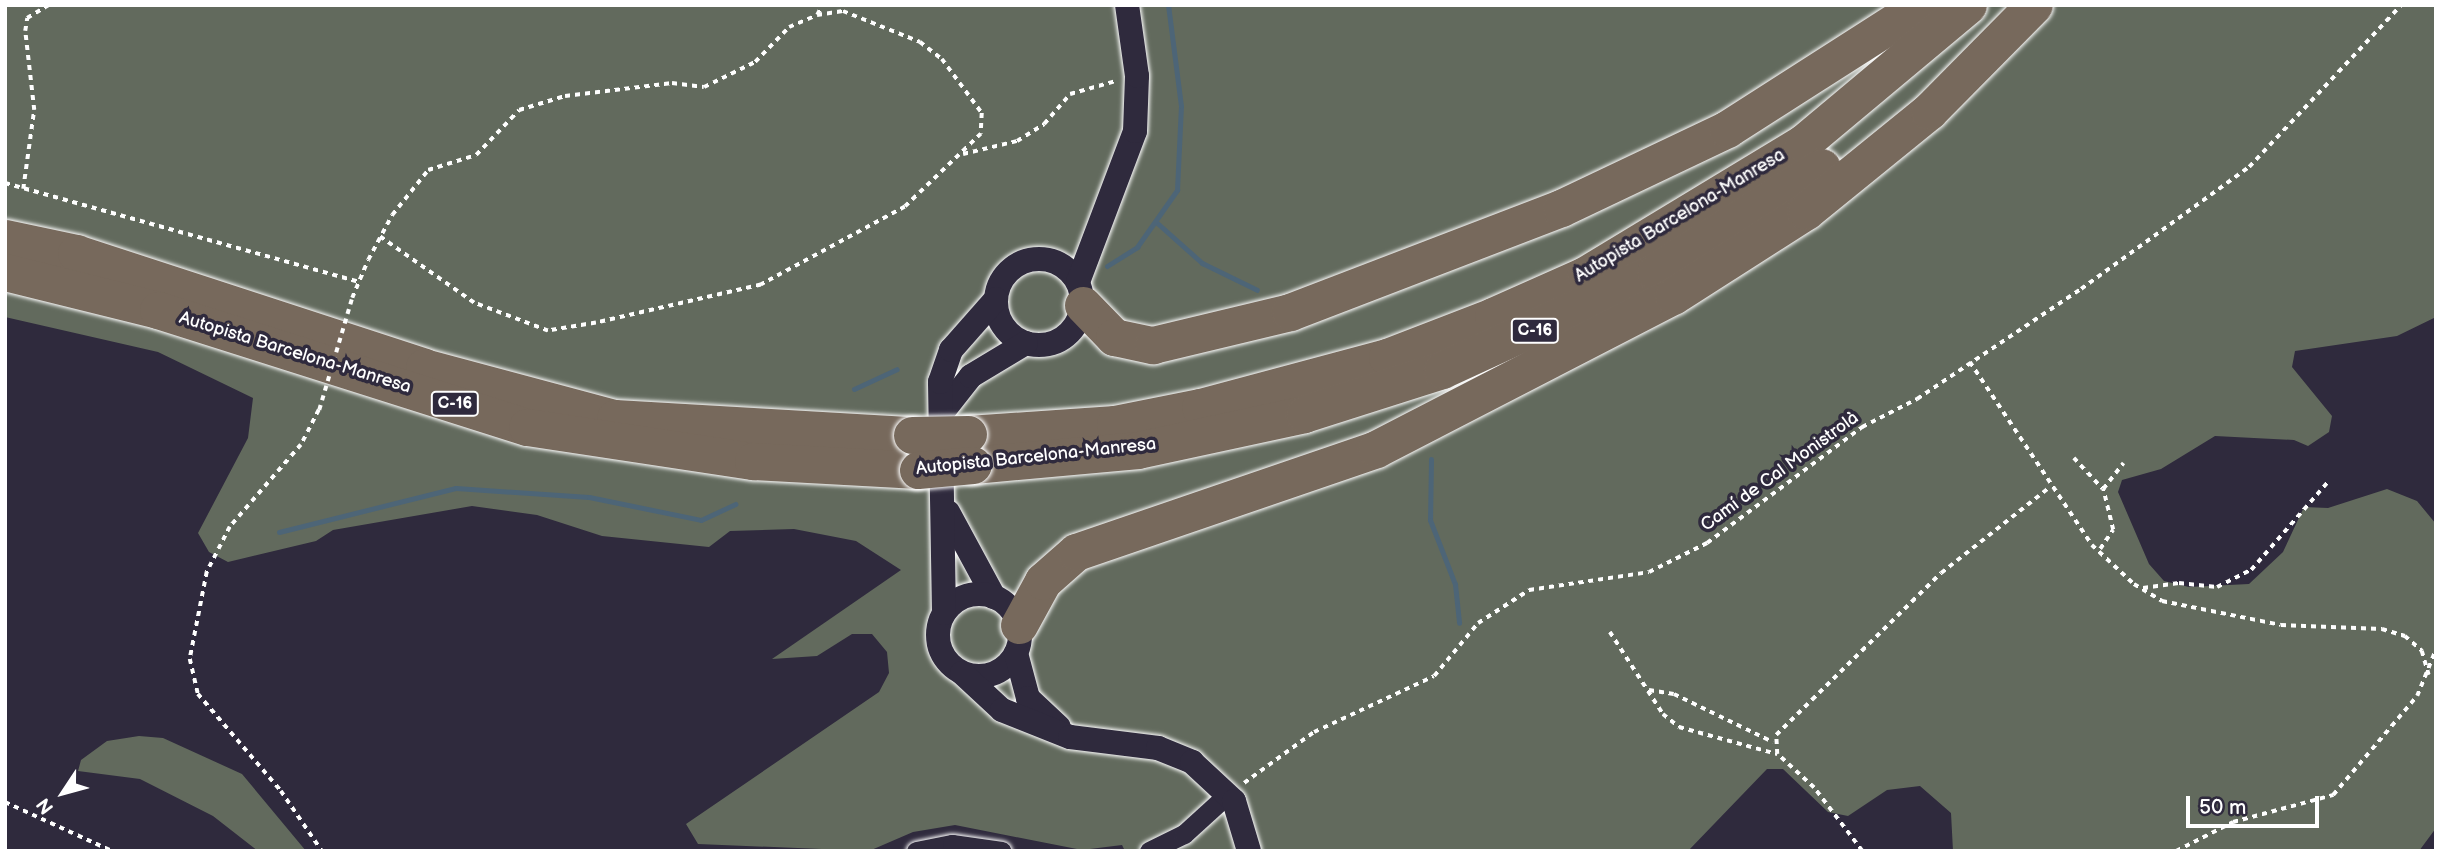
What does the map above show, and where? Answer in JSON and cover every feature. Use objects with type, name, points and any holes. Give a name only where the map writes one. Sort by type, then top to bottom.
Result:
[{"type":"highway","points":[[1080,294],[1114,337],[1153,345],[1290,312],[1561,208],[1727,129],[1921,5]]},
{"type":"highway","name":"Autopista Barcelona-Manresa","points":[[5,272],[158,310],[527,426],[753,461],[942,444],[1115,424],[1199,407],[1374,360],[1493,316],[1585,275],[1803,143],[1968,5]]},
{"type":"highway","name":"Autopista Barcelona-Manresa","points":[[5,237],[76,253],[424,367],[615,418],[942,444],[1138,450],[1304,414],[1442,370],[1558,321],[1798,187],[1933,78],[2012,5]]},
{"type":"highway","points":[[1017,639],[1043,581],[1076,552],[1376,449],[1673,296],[1807,211],[1929,111],[2034,5]]},
{"type":"street","points":[[1127,5],[1137,76],[1135,131],[1118,187],[1099,215],[1041,258],[1010,269],[996,299],[951,349],[940,382],[945,508],[944,613],[939,647],[962,673],[1002,710],[1070,737],[1158,748],[1192,762],[1228,794],[1249,851]]},
{"type":"street","points":[[942,444],[971,376],[1026,343],[1064,338],[1080,294],[1099,215]]},
{"type":"street","points":[[1041,258],[1063,265],[1080,294]]},
{"type":"street","points":[[996,299],[1003,326],[1026,343]]},
{"type":"street","points":[[945,508],[1017,639],[1028,698],[1070,737]]},
{"type":"street","points":[[944,613],[966,596],[995,597]]},
{"type":"street","points":[[962,673],[993,674],[1017,639]]},
{"type":"street","points":[[1149,851],[1184,834],[1228,794]]},
{"type":"street","points":[[916,851],[952,844],[1002,851]]},
{"type":"path","points":[[23,189],[34,110],[25,31],[37,8],[49,5]]},
{"type":"path","points":[[817,15],[822,5]]},
{"type":"path","name":"Camí de Cal Monistrolà","points":[[1228,794],[1279,751],[1434,676],[1503,604],[1529,590],[1649,572],[1707,543],[1852,435],[1970,362],[2249,167],[2401,5]]},
{"type":"path","points":[[322,851],[281,791],[198,694],[190,659],[207,572],[230,527],[301,445],[319,410],[359,282],[380,237],[428,170],[476,155],[498,127],[519,110],[565,96],[672,83],[704,88],[755,62],[789,27],[817,15],[843,11],[874,19],[942,59],[982,113],[981,134],[905,207],[761,285],[548,331],[474,303],[380,237]]},
{"type":"path","points":[[961,154],[1017,141],[1044,124],[1070,94],[1137,76]]},
{"type":"path","points":[[5,183],[359,282]]},
{"type":"path","points":[[1970,362],[2051,487],[2100,549],[2141,589],[2162,601],[2281,625],[2382,629],[2405,636],[2422,651],[2429,675]]},
{"type":"path","points":[[2074,458],[2103,489],[2113,530],[2100,549]]},
{"type":"path","points":[[2103,489],[2123,463]]},
{"type":"path","points":[[2141,589],[2179,583],[2217,587],[2251,570],[2327,483]]},
{"type":"path","points":[[1773,742],[1941,573],[2051,487]]},
{"type":"path","points":[[1609,632],[1648,690],[1679,727],[1777,754],[1814,788],[1862,851]]},
{"type":"path","points":[[2176,851],[2234,822],[2333,794],[2366,761],[2429,675],[2436,649]]},
{"type":"path","points":[[1648,690],[1674,694],[1773,742],[1777,754]]},
{"type":"path","points":[[5,802],[112,851]]},
{"type":"green space","points":[[5,5],[2436,5],[2436,317],[2397,336],[2295,351],[2292,367],[2332,416],[2329,432],[2308,446],[2294,440],[2215,436],[2161,469],[2122,480],[2118,492],[2149,564],[2164,581],[2189,587],[2249,584],[2283,552],[2304,507],[2328,508],[2387,489],[2417,501],[2436,524],[2436,828],[2419,851],[1953,851],[1951,813],[1920,786],[1887,790],[1848,816],[1828,812],[1783,769],[1767,769],[1688,851],[1125,851],[1122,845],[1082,850],[955,825],[913,832],[869,851],[698,844],[686,824],[879,692],[889,673],[887,652],[872,634],[852,634],[817,656],[772,659],[901,570],[856,541],[794,529],[730,531],[709,547],[602,536],[537,515],[472,506],[333,530],[316,541],[228,562],[209,552],[198,533],[248,438],[253,398],[158,352],[5,317]]},
{"type":"green space","points":[[139,736],[163,738],[242,774],[306,851],[258,851],[213,816],[140,779],[78,771],[81,760],[107,741]]},
{"type":"waterway","points":[[1107,266],[1137,247],[1177,190],[1181,106],[1168,5]]},
{"type":"waterway","points":[[1156,222],[1202,263],[1257,290]]},
{"type":"waterway","points":[[854,389],[897,369]]},
{"type":"waterway","points":[[1431,459],[1430,520],[1455,584],[1459,623]]},
{"type":"waterway","points":[[279,532],[456,488],[589,497],[701,520],[736,504]]}]
